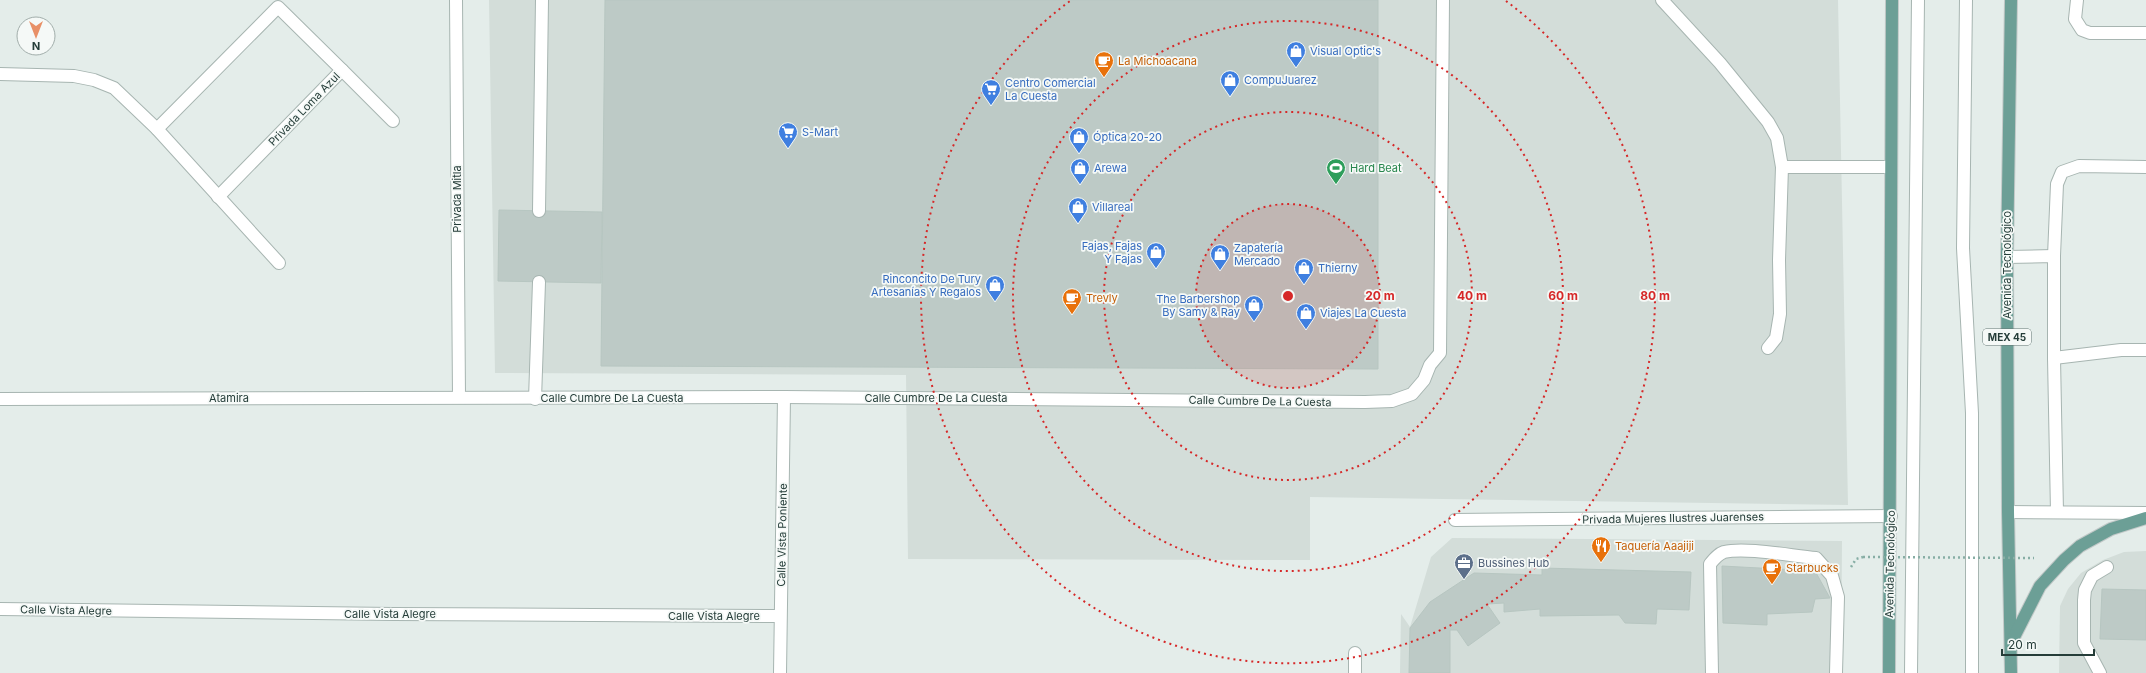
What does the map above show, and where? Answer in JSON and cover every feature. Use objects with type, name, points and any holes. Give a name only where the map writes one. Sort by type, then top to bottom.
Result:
[{"type":"main road","name":"Avenida Tecnológico","points":[[1889,673],[1891,516],[1890,167],[1892,0]]},
{"type":"main road","name":"Avenida Tecnológico","points":[[2011,0],[2007,257],[2008,512],[2012,642],[2011,673]]},
{"type":"main road","points":[[2012,642],[2040,586],[2064,560],[2080,546],[2111,530],[2146,518]]},
{"type":"street","name":"Privada Mitla","points":[[456,0],[459,397]]},
{"type":"street","points":[[539,211],[542,0]]},
{"type":"street","name":"Calle Cumbre De La Cuesta","points":[[459,397],[535,399],[784,397],[1365,402],[1392,401],[1412,394],[1424,380],[1430,365],[1440,353],[1443,0]]},
{"type":"street","points":[[1662,0],[1720,63],[1768,122],[1777,138],[1782,167],[1779,260],[1780,314],[1776,338],[1768,348]]},
{"type":"street","points":[[1911,673],[1918,0]]},
{"type":"street","points":[[1966,0],[1962,248],[1972,413],[1972,673]]},
{"type":"street","points":[[2077,0],[2075,19],[2082,30],[2090,33],[2146,34]]},
{"type":"street","name":"Privada Loma Azul","points":[[157,129],[274,4],[342,70],[218,197]]},
{"type":"street","points":[[342,70],[393,121]]},
{"type":"street","points":[[0,74],[74,76],[94,80],[114,88],[157,129],[279,263]]},
{"type":"street","points":[[2057,512],[2054,358],[2056,184],[2062,172],[2079,166],[2146,167]]},
{"type":"street","points":[[1782,167],[1890,167]]},
{"type":"street","points":[[2007,257],[2054,256]]},
{"type":"street","points":[[535,399],[539,282]]},
{"type":"street","points":[[2054,358],[2121,350],[2146,350]]},
{"type":"street","name":"Atamira","points":[[0,399],[459,397]]},
{"type":"street","name":"Calle Vista Poniente","points":[[780,673],[784,397]]},
{"type":"street","points":[[2008,512],[2146,513]]},
{"type":"street","name":"Privada Mujeres Ilustres Juarenses","points":[[1456,520],[1891,516]]},
{"type":"street","points":[[1712,673],[1710,564],[1715,557],[1724,552],[1752,552],[1816,558],[1832,576],[1838,597],[1836,673]]},
{"type":"street","points":[[2100,673],[2084,644],[2084,600],[2085,590],[2092,576],[2107,567]]},
{"type":"street","name":"Calle Vista Alegre","points":[[0,609],[393,614],[780,616]]},
{"type":"street","points":[[1354,653],[1354,673]]},
{"type":"path","points":[[1850,568],[1856,559],[1863,557],[2034,558]]},
{"type":"shaded area","points":[[489,0],[1838,0],[1848,505],[1310,497],[1310,560],[908,559],[906,375],[495,373]]},
{"type":"shaded area","points":[[1452,538],[1842,541],[1841,673],[1400,673],[1401,614],[1410,627],[1431,557]]},
{"type":"shaded area","points":[[2146,551],[2146,673],[2059,673],[2060,606],[2068,589],[2081,573],[2103,560],[2124,552]]},
{"type":"building","name":"Centro Comercial La Cuesta","points":[[605,0],[1378,0],[1378,369],[601,366]]},
{"type":"building","points":[[499,210],[602,212],[601,283],[498,281]]},
{"type":"building","name":"Starbucks","points":[[1722,566],[1815,571],[1830,598],[1815,599],[1812,612],[1767,614],[1767,625],[1723,623]]},
{"type":"building","points":[[1542,568],[1691,572],[1689,610],[1657,609],[1656,624],[1625,623],[1619,615],[1540,616],[1540,609],[1504,612],[1504,603],[1487,604],[1500,623],[1468,646],[1457,630],[1450,630],[1450,673],[1409,673],[1410,628],[1430,602],[1474,573],[1542,575]]},
{"type":"building","points":[[2102,589],[2146,590],[2146,640],[2100,639]]},
{"type":"place","name":"Visual Optic's","points":[[1296,68]]},
{"type":"place","name":"La Michoacana","points":[[1104,78]]},
{"type":"place","name":"CompuJuarez","points":[[1230,97]]},
{"type":"place","name":"Centro Comercial La Cuesta","points":[[991,106]]},
{"type":"place","name":"S-Mart","points":[[788,149]]},
{"type":"place","name":"Óptica 20-20","points":[[1079,154]]},
{"type":"place","name":"Arewa","points":[[1080,185]]},
{"type":"place","name":"Hard Beat","points":[[1336,185]]},
{"type":"place","name":"Villareal","points":[[1078,224]]},
{"type":"place","name":"Fajas, Fajas Y Fajas","points":[[1156,269]]},
{"type":"place","name":"Zapatería Mercado","points":[[1220,271]]},
{"type":"place","name":"Thierny","points":[[1304,285]]},
{"type":"place","name":"Rinconcito De Tury Artesanías Y Regalos","points":[[995,302]]},
{"type":"place","name":"Trevly","points":[[1072,315]]},
{"type":"place","name":"The Barbershop By Samy & Ray","points":[[1254,322]]},
{"type":"place","name":"Viajes La Cuesta","points":[[1306,330]]},
{"type":"place","name":"Taquería Aaajiji","points":[[1601,563]]},
{"type":"place","name":"Bussines Hub","points":[[1464,580]]},
{"type":"place","name":"Starbucks","points":[[1772,585]]}]
